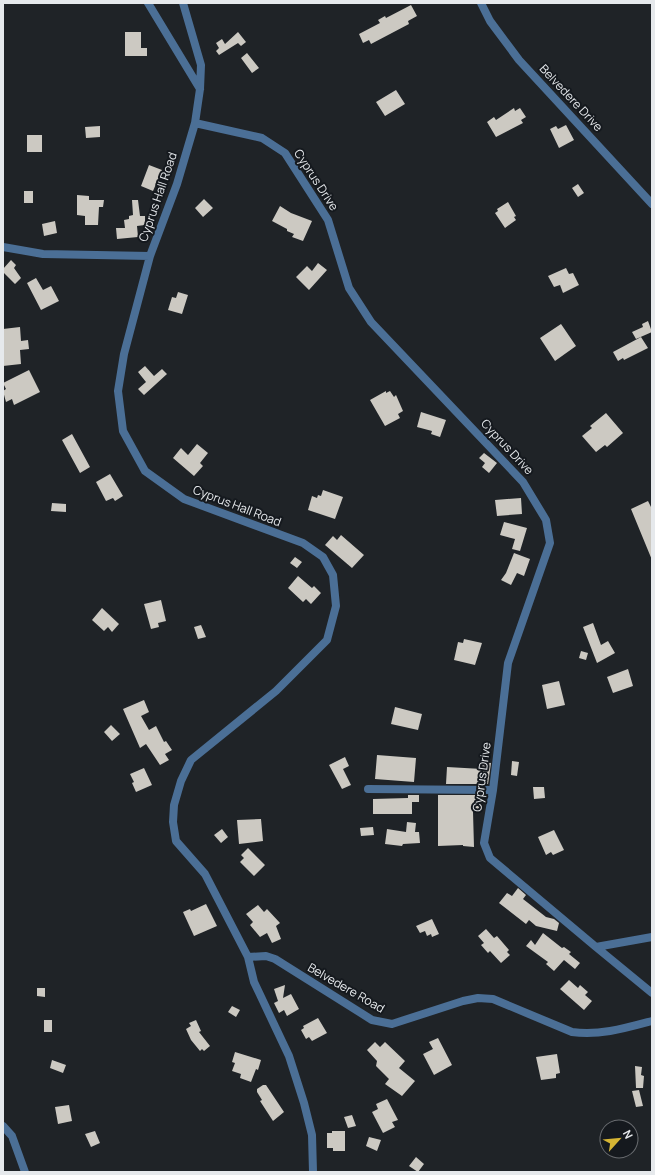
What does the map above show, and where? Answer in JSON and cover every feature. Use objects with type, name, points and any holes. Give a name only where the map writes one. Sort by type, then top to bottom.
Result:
[{"type":"street","points":[[148,3],[200,89]]},
{"type":"street","name":"Cyprus Hall Road","points":[[182,3],[201,65],[200,89],[195,123],[176,184],[150,256],[124,354],[118,391],[123,431],[145,471],[184,499],[303,543],[323,557],[333,575],[336,606],[327,640],[276,691],[190,760],[181,781],[174,805],[173,822],[176,841],[205,874],[248,957]]},
{"type":"street","name":"Belvedere Drive","points":[[481,3],[490,21],[520,60],[652,204]]},
{"type":"street","name":"Cyprus Drive","points":[[195,123],[262,138],[285,153],[328,220],[349,288],[370,322],[523,482],[546,520],[550,543],[508,663],[494,790],[484,843],[490,858],[596,947]]},
{"type":"street","points":[[3,247],[43,254],[150,256]]},
{"type":"street","points":[[368,789],[494,790]]},
{"type":"street","points":[[596,947],[652,937]]},
{"type":"street","points":[[596,947],[652,993]]},
{"type":"street","name":"Belvedere Road","points":[[248,957],[266,956],[275,958],[324,991],[372,1020],[382,1024],[392,1024],[463,1001],[478,998],[493,999],[572,1032],[581,1033],[617,1030],[652,1021]]},
{"type":"street","points":[[248,957],[254,982],[288,1056],[304,1103],[312,1134],[313,1172]]},
{"type":"street","points":[[3,1126],[12,1136],[24,1172]]},
{"type":"building","points":[[411,5],[417,16],[408,21],[409,24],[371,44],[369,40],[363,43],[359,34],[380,23],[378,20],[385,16],[386,18]]},
{"type":"building","points":[[125,32],[141,32],[141,48],[147,48],[147,56],[125,56]]},
{"type":"building","points":[[238,32],[246,42],[241,46],[238,43],[219,55],[216,51],[219,48],[216,43],[222,39],[225,44]]},
{"type":"building","points":[[247,53],[259,68],[252,73],[241,58]]},
{"type":"building","points":[[396,90],[405,104],[385,116],[376,102]]},
{"type":"building","points":[[514,108],[515,111],[520,108],[526,117],[521,120],[523,123],[496,137],[487,122],[494,117],[496,120]]},
{"type":"building","points":[[566,125],[574,140],[559,148],[550,129],[556,126],[558,129]]},
{"type":"building","points":[[100,126],[100,137],[86,138],[85,127]]},
{"type":"building","points":[[27,135],[42,135],[42,152],[27,152]]},
{"type":"building","points":[[149,165],[162,170],[153,191],[141,186]]},
{"type":"building","points":[[578,184],[584,193],[578,197],[572,188]]},
{"type":"building","points":[[24,191],[33,191],[33,203],[24,203]]},
{"type":"building","points":[[77,195],[89,196],[89,200],[104,200],[103,207],[99,207],[98,225],[85,225],[85,216],[77,215]]},
{"type":"building","points":[[204,199],[213,208],[203,217],[195,208]]},
{"type":"building","points":[[132,200],[138,200],[140,216],[145,216],[145,225],[137,226],[138,237],[117,239],[116,228],[125,228],[124,220],[129,219],[129,216],[133,215]]},
{"type":"building","points":[[508,202],[516,216],[514,217],[516,220],[505,228],[495,213],[498,211],[497,209]]},
{"type":"building","points":[[280,206],[291,213],[312,221],[303,241],[292,237],[294,234],[272,221]]},
{"type":"building","points":[[55,221],[57,233],[44,236],[42,224]]},
{"type":"building","points":[[11,260],[16,265],[14,268],[21,278],[15,284],[3,272],[3,269]]},
{"type":"building","points":[[318,263],[327,270],[309,290],[296,277],[307,266],[312,271]]},
{"type":"building","points":[[566,268],[569,274],[573,273],[579,285],[563,293],[560,285],[554,287],[548,276]]},
{"type":"building","points":[[36,278],[43,290],[51,286],[59,301],[41,310],[27,283]]},
{"type":"building","points":[[178,292],[188,295],[182,314],[168,310],[172,297],[176,298]]},
{"type":"building","points":[[648,321],[652,332],[636,339],[632,332],[643,327],[642,324]]},
{"type":"building","points":[[561,324],[576,346],[555,361],[540,338]]},
{"type":"building","points":[[20,327],[21,341],[28,340],[29,349],[20,350],[21,364],[3,366],[3,329]]},
{"type":"building","points":[[641,337],[648,348],[624,360],[623,358],[618,361],[613,352]]},
{"type":"building","points":[[145,366],[154,376],[162,369],[167,374],[144,395],[138,389],[146,382],[138,372]]},
{"type":"building","points":[[29,370],[40,392],[14,405],[12,399],[6,402],[3,391],[6,389],[3,383]]},
{"type":"building","points":[[386,391],[386,393],[390,391],[394,397],[396,395],[403,411],[398,414],[400,418],[385,426],[370,400]]},
{"type":"building","points":[[421,412],[446,420],[440,437],[431,434],[432,431],[417,427]]},
{"type":"building","points":[[606,413],[623,433],[607,447],[605,445],[596,452],[582,436],[592,428],[590,426]]},
{"type":"building","points":[[72,434],[90,467],[80,473],[62,440]]},
{"type":"building","points":[[197,444],[208,453],[200,463],[203,466],[194,476],[173,458],[181,448],[188,455]]},
{"type":"building","points":[[484,453],[497,463],[489,473],[482,467],[485,463],[479,458]]},
{"type":"building","points":[[110,474],[123,496],[115,501],[113,498],[106,501],[96,482]]},
{"type":"building","points":[[323,490],[343,497],[335,519],[308,510],[312,496],[317,498],[318,495],[321,496]]},
{"type":"building","points":[[521,498],[522,514],[497,516],[495,500]]},
{"type":"building","points":[[648,501],[652,509],[652,560],[631,509]]},
{"type":"building","points":[[52,503],[66,504],[66,512],[51,511]]},
{"type":"building","points":[[504,522],[527,528],[520,551],[512,549],[515,539],[500,535]]},
{"type":"building","points":[[341,535],[364,555],[352,568],[325,545],[333,536],[337,540]]},
{"type":"building","points":[[514,553],[530,559],[524,576],[517,573],[511,585],[501,580],[506,573]]},
{"type":"building","points":[[295,557],[302,562],[297,568],[290,563]]},
{"type":"building","points":[[298,576],[312,588],[314,586],[321,593],[311,604],[306,599],[303,602],[288,588]]},
{"type":"building","points":[[161,600],[166,621],[158,623],[159,627],[151,629],[144,604]]},
{"type":"building","points":[[102,608],[119,624],[112,632],[108,627],[104,631],[92,620]]},
{"type":"building","points":[[593,623],[601,645],[608,641],[615,653],[597,663],[583,627]]},
{"type":"building","points":[[201,625],[206,637],[198,639],[194,627]]},
{"type":"building","points":[[464,639],[482,643],[475,665],[454,660],[458,642],[463,643]]},
{"type":"building","points":[[581,651],[588,653],[586,660],[579,658]]},
{"type":"building","points":[[628,669],[633,686],[613,693],[607,677]]},
{"type":"building","points":[[559,681],[565,705],[547,709],[542,685]]},
{"type":"building","points":[[144,700],[149,712],[141,716],[149,730],[156,726],[164,742],[166,741],[172,750],[165,754],[169,760],[160,765],[146,744],[140,748],[123,709]]},
{"type":"building","points":[[395,707],[422,714],[418,730],[391,724]]},
{"type":"building","points":[[111,725],[120,734],[112,741],[104,732]]},
{"type":"building","points":[[377,755],[416,758],[414,782],[375,779]]},
{"type":"building","points":[[345,757],[349,766],[343,769],[351,785],[342,789],[329,765]]},
{"type":"building","points":[[512,761],[519,762],[517,776],[511,775]]},
{"type":"building","points":[[483,762],[491,763],[488,784],[446,784],[447,767],[482,769]]},
{"type":"building","points":[[144,768],[152,785],[136,792],[132,783],[134,782],[130,774]]},
{"type":"building","points":[[533,787],[544,787],[545,798],[534,799]]},
{"type":"building","points":[[408,795],[419,795],[419,802],[412,802],[412,814],[373,814],[373,799],[408,798]]},
{"type":"building","points":[[438,795],[479,795],[479,812],[473,812],[474,847],[463,845],[438,846]]},
{"type":"building","points":[[261,819],[263,841],[239,844],[237,820]]},
{"type":"building","points":[[407,822],[416,823],[415,832],[419,832],[420,843],[403,844],[402,846],[385,844],[387,829],[406,832]]},
{"type":"building","points":[[373,827],[374,835],[361,836],[360,828]]},
{"type":"building","points":[[222,829],[228,837],[221,843],[214,835]]},
{"type":"building","points":[[554,830],[564,850],[553,855],[551,852],[546,855],[538,837]]},
{"type":"building","points":[[248,848],[265,865],[254,876],[240,862],[244,858],[241,855]]},
{"type":"building","points":[[518,888],[526,895],[523,899],[546,917],[554,919],[559,923],[557,931],[536,926],[529,920],[526,924],[499,903],[507,893],[512,896]]},
{"type":"building","points":[[206,904],[217,926],[194,936],[183,912],[190,909],[191,911]]},
{"type":"building","points":[[258,905],[264,912],[267,909],[280,923],[276,926],[281,939],[272,943],[267,933],[260,937],[250,925],[253,922],[246,914]]},
{"type":"building","points":[[432,919],[439,934],[432,937],[431,934],[427,936],[425,931],[420,933],[416,926]]},
{"type":"building","points":[[486,929],[494,938],[497,936],[509,950],[507,952],[510,955],[501,963],[490,951],[488,953],[481,945],[484,943],[478,936]]},
{"type":"building","points":[[543,933],[562,948],[564,947],[571,952],[569,954],[580,963],[575,969],[564,960],[554,971],[546,964],[548,962],[526,946],[531,940],[535,945]]},
{"type":"building","points":[[569,980],[578,988],[580,985],[588,992],[585,995],[592,1001],[584,1010],[560,989]]},
{"type":"building","points":[[285,985],[283,998],[291,994],[299,1009],[287,1016],[284,1010],[279,1013],[274,1003],[278,1001],[274,989]]},
{"type":"building","points":[[37,988],[45,988],[45,997],[37,996]]},
{"type":"building","points":[[232,1006],[240,1010],[236,1017],[228,1012]]},
{"type":"building","points":[[318,1018],[327,1033],[312,1041],[309,1037],[306,1039],[301,1030],[304,1028],[303,1026]]},
{"type":"building","points":[[44,1020],[52,1020],[52,1032],[44,1032]]},
{"type":"building","points":[[196,1020],[201,1031],[199,1032],[210,1046],[204,1051],[202,1049],[200,1051],[191,1040],[186,1029],[191,1026],[189,1023]]},
{"type":"building","points":[[438,1038],[452,1065],[434,1075],[423,1054],[433,1049],[429,1042]]},
{"type":"building","points":[[375,1042],[380,1047],[385,1042],[405,1061],[399,1068],[415,1081],[402,1096],[385,1084],[389,1079],[376,1066],[377,1061],[367,1050]]},
{"type":"building","points":[[235,1052],[261,1060],[258,1070],[256,1069],[251,1082],[240,1078],[241,1074],[232,1071],[235,1063],[232,1062]]},
{"type":"building","points":[[557,1054],[560,1073],[556,1074],[556,1078],[541,1080],[536,1057]]},
{"type":"building","points":[[52,1060],[66,1065],[63,1073],[50,1068]]},
{"type":"building","points":[[635,1066],[642,1067],[641,1075],[644,1076],[643,1088],[636,1088]]},
{"type":"building","points":[[263,1085],[266,1085],[284,1112],[273,1121],[260,1101],[262,1100],[257,1092],[257,1089]]},
{"type":"building","points":[[639,1090],[643,1106],[636,1107],[632,1091]]},
{"type":"building","points":[[387,1099],[398,1120],[392,1122],[395,1127],[383,1133],[372,1112],[378,1109],[376,1104]]},
{"type":"building","points":[[69,1105],[72,1121],[58,1124],[55,1107]]},
{"type":"building","points":[[352,1115],[356,1126],[348,1128],[344,1117]]},
{"type":"building","points":[[95,1131],[100,1143],[91,1147],[85,1134]]},
{"type":"building","points":[[332,1131],[345,1131],[345,1151],[333,1151],[333,1148],[327,1148],[327,1133],[332,1133]]},
{"type":"building","points":[[369,1137],[381,1140],[377,1151],[366,1146]]},
{"type":"building","points":[[416,1157],[424,1164],[418,1172],[409,1166]]}]
